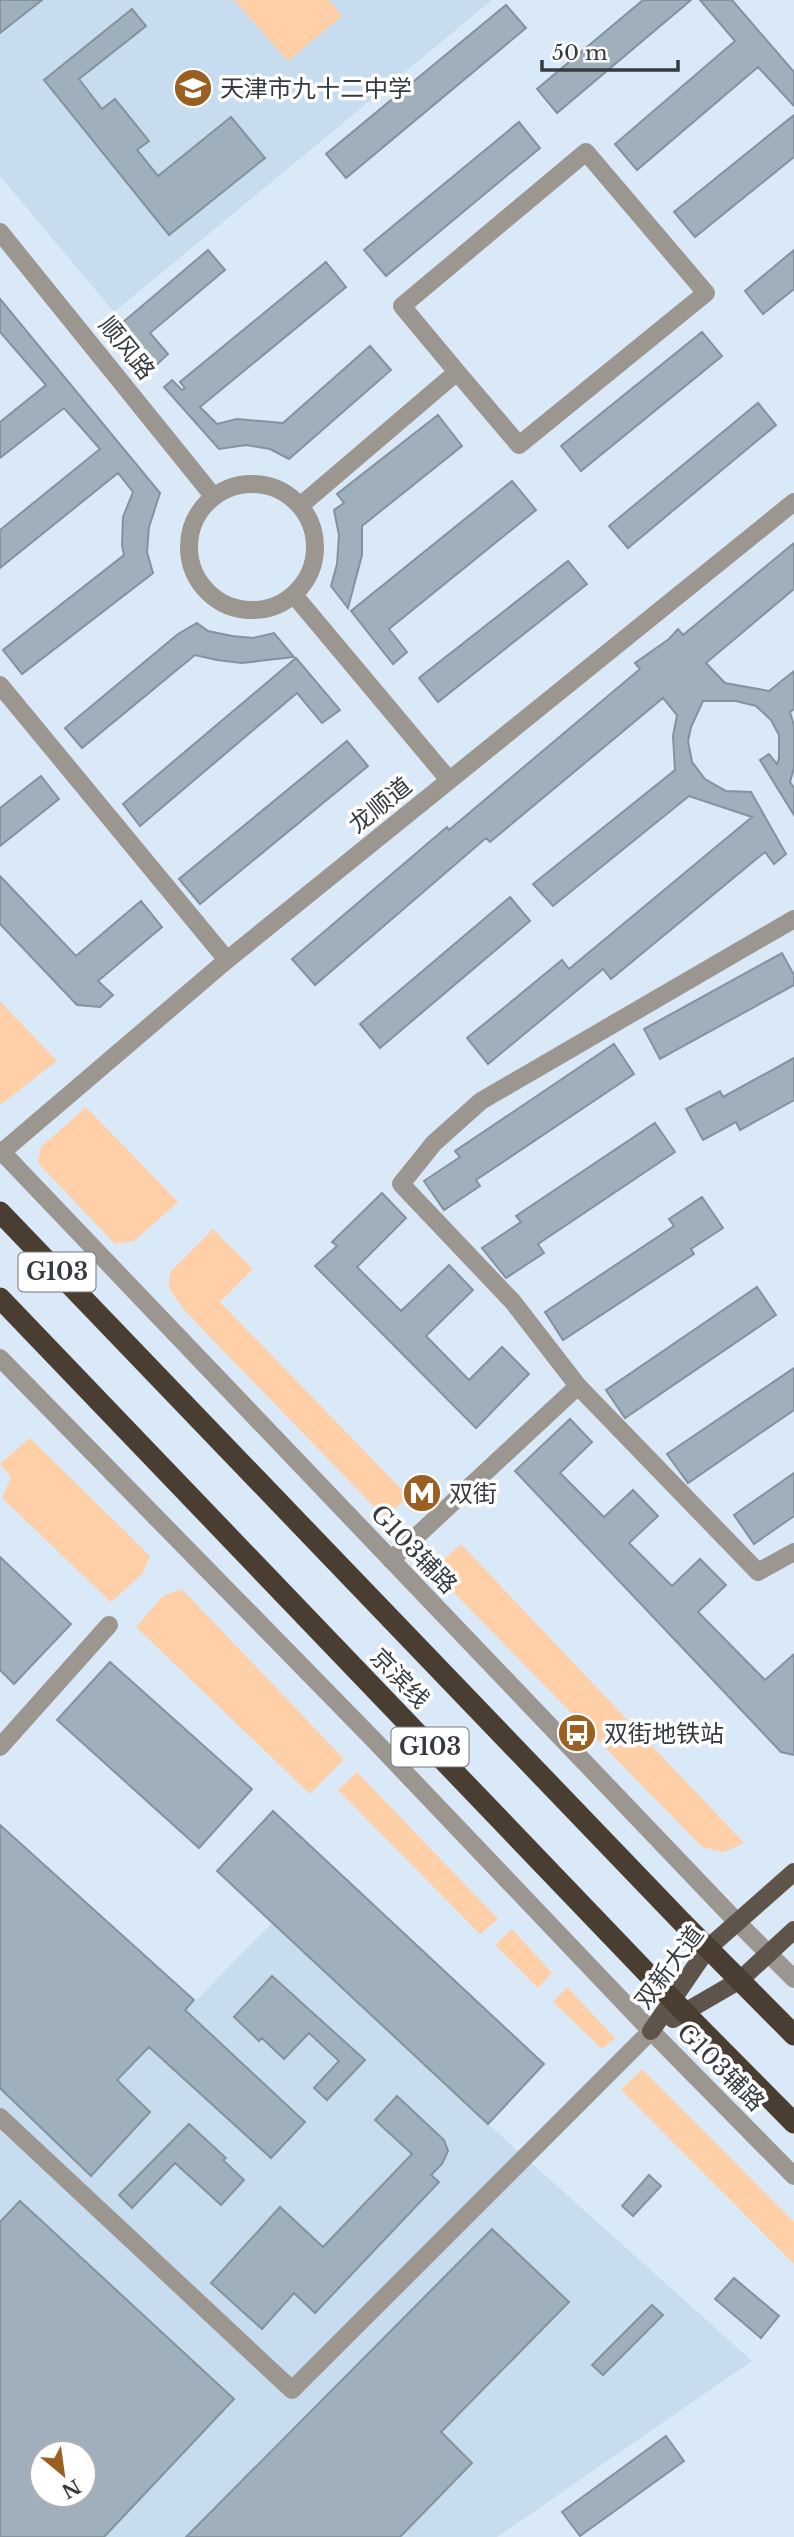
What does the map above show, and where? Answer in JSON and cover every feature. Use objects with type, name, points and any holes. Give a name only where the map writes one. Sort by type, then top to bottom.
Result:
[{"type":"highway","name":"京滨线","points":[[0,1212],[794,2035]]},
{"type":"highway","name":"京滨线","points":[[0,1298],[794,2123]]},
{"type":"main road","name":"双新大道","points":[[651,2031],[708,1948],[794,1872]]},
{"type":"main road","name":"双新大道","points":[[651,2031],[740,1980],[794,1930]]},
{"type":"street","points":[[586,152],[706,293],[519,445],[457,372],[402,306],[586,152]]},
{"type":"street","name":"顺风路","points":[[0,232],[214,496]]},
{"type":"street","points":[[301,505],[457,372]]},
{"type":"street","points":[[254,483],[275,487],[301,505],[316,538],[315,559],[305,583],[294,595],[280,604],[262,610],[246,611],[222,604],[203,588],[192,571],[188,551],[192,525],[214,496],[239,484],[254,483]]},
{"type":"street","name":"龙顺道","points":[[1,1151],[228,960],[794,502]]},
{"type":"street","points":[[294,595],[449,780]]},
{"type":"street","points":[[0,685],[228,960]]},
{"type":"street","points":[[794,919],[481,1101],[434,1143],[401,1184],[513,1302],[578,1386],[758,1572],[794,1552]]},
{"type":"street","name":"G103辅路","points":[[1,1151],[794,1979]]},
{"type":"street","name":"G103辅路","points":[[0,1358],[409,1776],[651,2031],[794,2176]]},
{"type":"street","points":[[391,1560],[578,1386]]},
{"type":"street","points":[[0,1747],[109,1625]]},
{"type":"street","points":[[0,2117],[292,2390],[651,2031]]},
{"type":"shaded area","name":"天津市九十二中学","points":[[0,0],[492,0],[114,312],[0,176]]},
{"type":"shaded area","points":[[234,0],[329,0],[342,16],[288,61]]},
{"type":"shaded area","points":[[0,1001],[57,1061],[0,1105]]},
{"type":"shaded area","points":[[86,1107],[178,1202],[134,1241],[115,1244],[38,1163],[41,1147]]},
{"type":"shaded area","points":[[213,1229],[253,1269],[220,1302],[409,1497],[384,1517],[184,1310],[169,1288],[170,1272]]},
{"type":"shaded area","points":[[30,1438],[150,1556],[142,1574],[111,1602],[2,1498],[11,1477],[0,1464]]},
{"type":"shaded area","points":[[461,1544],[744,1843],[724,1852],[702,1847],[432,1570]]},
{"type":"shaded area","points":[[182,1589],[344,1759],[310,1794],[136,1627],[163,1596]]},
{"type":"shaded area","points":[[357,1772],[498,1919],[480,1934],[338,1790]]},
{"type":"shaded area","points":[[272,1923],[488,2124],[752,2361],[497,2537],[0,2537],[0,2088],[58,2141]]},
{"type":"shaded area","points":[[512,1929],[552,1973],[538,1988],[495,1945]]},
{"type":"shaded area","points":[[567,1987],[615,2038],[602,2049],[553,2002]]},
{"type":"shaded area","points":[[642,2069],[794,2222],[794,2264],[621,2090]]},
{"type":"building","points":[[0,0],[42,0],[0,33]]},
{"type":"building","points":[[643,0],[691,0],[557,113],[537,89]]},
{"type":"building","points":[[700,0],[732,0],[794,72],[794,106],[758,67],[637,170],[615,144],[735,41]]},
{"type":"building","points":[[506,5],[526,28],[346,178],[326,154]]},
{"type":"building","points":[[132,9],[146,26],[79,79],[102,109],[115,99],[149,141],[137,150],[158,176],[231,117],[265,158],[169,235],[44,80]]},
{"type":"building","points":[[794,115],[794,157],[695,237],[674,212]]},
{"type":"building","points":[[519,122],[540,148],[386,276],[364,250]]},
{"type":"building","points":[[208,250],[225,270],[150,333],[168,354],[152,369],[116,328]]},
{"type":"building","points":[[794,250],[794,289],[763,314],[745,291]]},
{"type":"building","points":[[326,262],[346,287],[200,407],[217,424],[237,419],[283,423],[370,346],[391,370],[289,459],[270,449],[246,445],[219,449],[164,387],[172,380],[182,390],[185,388],[180,382]]},
{"type":"building","points":[[0,299],[160,493],[149,527],[147,552],[153,573],[22,674],[3,650],[124,555],[123,517],[133,492],[118,473],[0,568],[0,530],[100,449],[64,408],[0,458],[0,422],[46,385],[0,332]]},
{"type":"building","points":[[702,332],[722,356],[581,471],[561,446]]},
{"type":"building","points":[[758,403],[776,425],[628,548],[609,526]]},
{"type":"building","points":[[438,415],[462,446],[362,526],[362,555],[348,608],[331,586],[337,564],[339,535],[334,510],[344,503],[337,494]]},
{"type":"building","points":[[512,481],[536,510],[389,629],[407,652],[393,664],[351,611]]},
{"type":"building","points":[[794,543],[794,589],[706,663],[725,683],[769,691],[794,671],[794,709],[790,712],[794,726],[794,768],[790,782],[794,788],[794,815],[760,760],[769,754],[777,764],[779,735],[771,720],[756,706],[736,701],[703,701],[691,727],[688,741],[692,762],[705,779],[726,791],[751,792],[786,854],[774,864],[765,852],[611,979],[603,969],[488,1064],[467,1038],[562,960],[569,969],[752,817],[689,796],[553,906],[533,884],[675,770],[673,736],[677,715],[663,698],[490,842],[486,838],[315,985],[292,959],[447,827],[449,830],[640,669],[635,663],[669,639],[678,629],[683,635]]},
{"type":"building","points":[[568,561],[587,584],[438,702],[419,678]]},
{"type":"building","points":[[197,623],[208,631],[232,636],[253,638],[274,633],[294,657],[242,663],[195,655],[82,748],[65,728],[178,634]]},
{"type":"building","points":[[296,658],[340,710],[322,723],[297,693],[140,826],[123,804]]},
{"type":"building","points":[[347,741],[368,766],[200,904],[179,879]]},
{"type":"building","points":[[41,776],[59,799],[0,846],[0,808]]},
{"type":"building","points":[[0,876],[76,956],[141,901],[162,927],[98,981],[113,995],[100,1007],[77,1005],[0,924]]},
{"type":"building","points":[[510,897],[530,921],[380,1048],[360,1024]]},
{"type":"building","points":[[782,953],[794,975],[794,985],[660,1059],[644,1029]]},
{"type":"building","points":[[614,1044],[634,1074],[476,1180],[480,1186],[444,1210],[424,1181],[460,1157],[455,1151]]},
{"type":"building","points":[[794,1058],[794,1100],[740,1130],[736,1122],[703,1140],[686,1109],[720,1091],[723,1097]]},
{"type":"building","points":[[655,1123],[675,1152],[538,1244],[544,1253],[506,1278],[482,1248],[521,1222],[516,1216]]},
{"type":"building","points":[[382,1193],[406,1218],[357,1267],[401,1311],[449,1265],[473,1290],[426,1336],[469,1380],[502,1347],[529,1374],[476,1428],[315,1266],[337,1246],[332,1242]]},
{"type":"building","points":[[702,1197],[723,1228],[691,1249],[694,1254],[563,1340],[545,1312],[674,1226],[669,1219]]},
{"type":"building","points":[[757,1287],[776,1315],[625,1418],[606,1390]]},
{"type":"building","points":[[794,1368],[794,1410],[688,1483],[667,1454]]},
{"type":"building","points":[[570,1419],[592,1442],[560,1473],[604,1517],[633,1490],[658,1516],[629,1543],[672,1586],[700,1559],[726,1585],[698,1612],[765,1680],[794,1654],[794,1755],[781,1752],[515,1471]]},
{"type":"building","points":[[794,1473],[794,1516],[754,1544],[734,1515]]},
{"type":"building","points":[[0,1557],[71,1624],[14,1684],[0,1670]]},
{"type":"building","points":[[110,1662],[252,1789],[199,1848],[57,1720]]},
{"type":"building","points":[[273,1811],[544,2064],[488,2124],[217,1871]]},
{"type":"building","points":[[0,1825],[194,2000],[185,2010],[305,2122],[271,2158],[149,2047],[117,2080],[150,2112],[91,2176],[0,2088]]},
{"type":"building","points":[[272,1976],[365,2060],[327,2100],[314,2088],[339,2061],[309,2033],[284,2059],[262,2038],[259,2041],[234,2017]]},
{"type":"building","points":[[397,2096],[444,2140],[448,2151],[442,2164],[431,2175],[439,2182],[315,2313],[294,2293],[262,2329],[211,2283],[280,2207],[323,2247],[412,2154],[375,2120]]},
{"type":"building","points":[[189,2124],[226,2158],[223,2160],[244,2180],[221,2205],[175,2163],[132,2208],[119,2195]]},
{"type":"building","points":[[649,2175],[661,2186],[633,2216],[622,2206]]},
{"type":"building","points":[[20,2201],[234,2399],[104,2537],[0,2537],[0,2222]]},
{"type":"building","points":[[492,2229],[569,2302],[441,2432],[472,2463],[400,2537],[186,2537]]},
{"type":"building","points":[[734,2278],[779,2316],[761,2338],[715,2299]]},
{"type":"building","points":[[652,2305],[663,2315],[603,2375],[592,2365]]},
{"type":"building","points":[[666,2436],[684,2461],[580,2536],[562,2512]]},
{"type":"place","name":"天津市九十二中学","points":[[193,88]]},
{"type":"place","name":"双街","points":[[422,1493]]},
{"type":"place","name":"双街地铁站","points":[[577,1733]]}]
